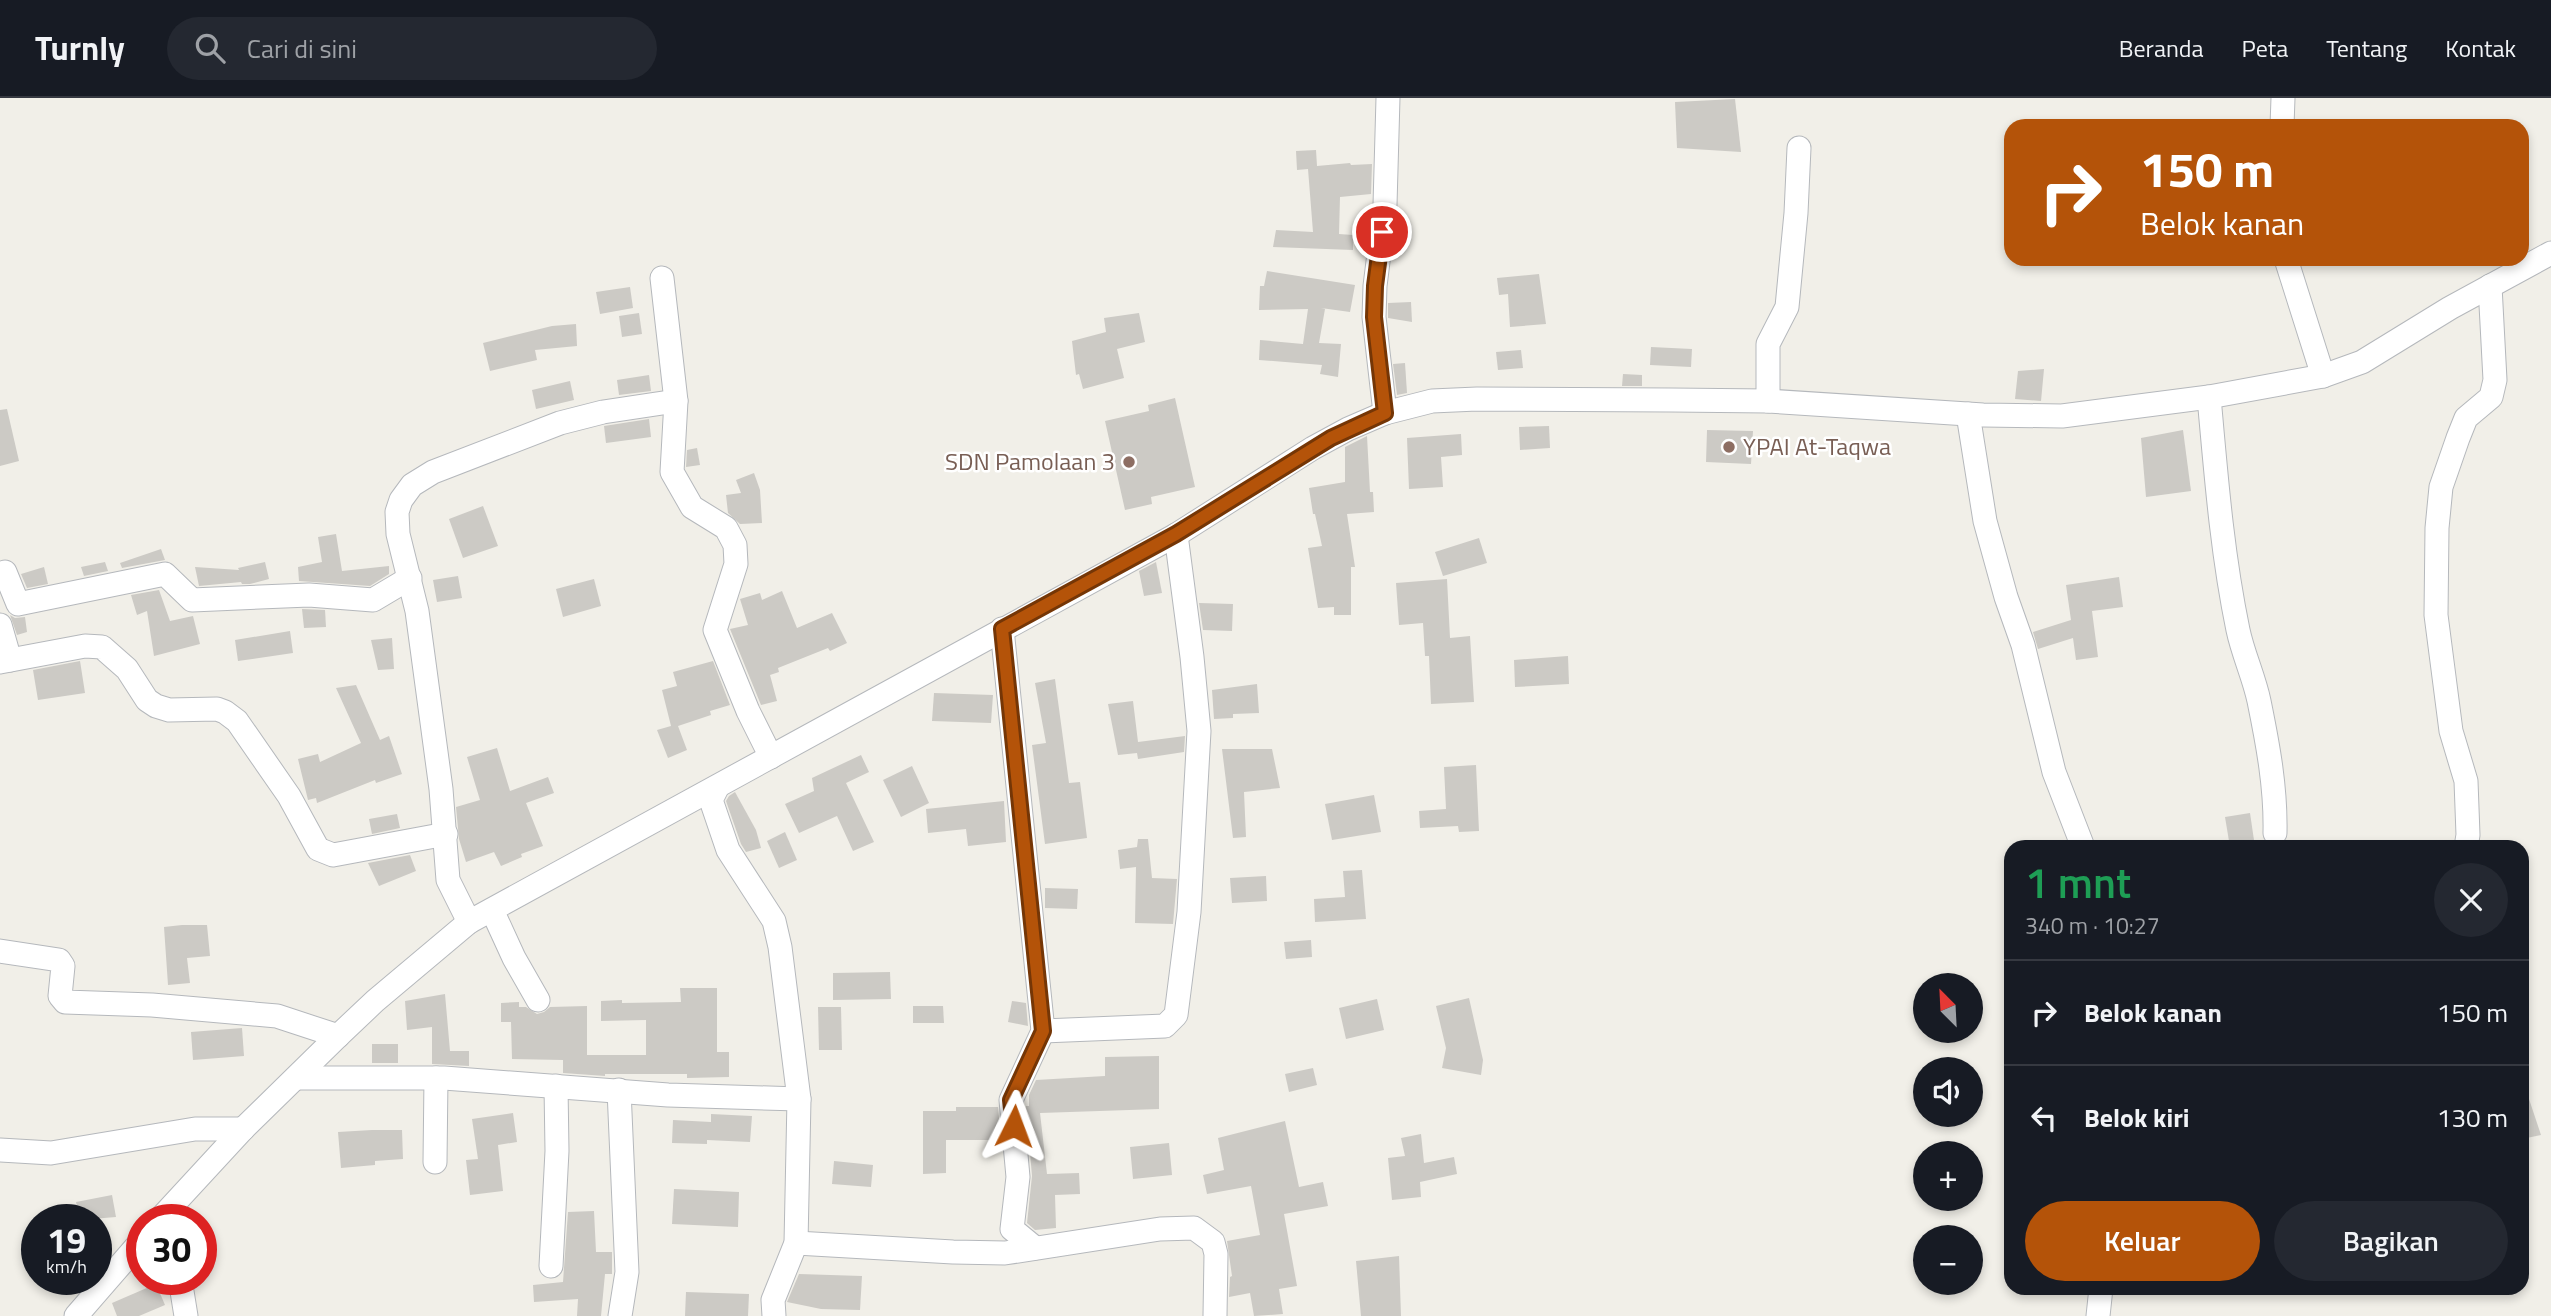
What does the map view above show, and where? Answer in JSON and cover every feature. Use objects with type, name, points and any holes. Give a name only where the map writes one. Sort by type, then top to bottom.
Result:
[{"type":"street","points":[[1385,413],[1374,317],[1385,205],[1388,98]]},
{"type":"street","points":[[2282,119],[2283,98]]},
{"type":"street","points":[[1768,401],[1768,344],[1787,307],[1799,148]]},
{"type":"street","points":[[2529,265],[2551,253]]},
{"type":"street","points":[[2288,266],[2323,376]]},
{"type":"street","points":[[174,1204],[243,1129],[338,1036],[375,1001],[469,922],[1176,534],[1314,448],[1385,413],[1432,401],[1477,399],[1768,401],[1968,414],[2062,416],[2210,397],[2323,376],[2362,362],[2527,266]]},
{"type":"street","points":[[663,278],[676,401],[672,472],[692,507],[726,528],[735,545],[736,564],[715,630],[748,711],[771,757]]},
{"type":"street","points":[[2467,840],[2466,781],[2451,731],[2436,615],[2437,528],[2441,487],[2466,418],[2491,397],[2495,380],[2490,286]]},
{"type":"street","points":[[2210,397],[2220,522],[2238,632],[2259,700],[2274,776],[2275,833]]},
{"type":"street","points":[[469,922],[448,880],[446,834],[417,611],[398,534],[397,512],[401,500],[412,485],[433,472],[560,423],[603,412],[676,401]]},
{"type":"street","points":[[1968,414],[1985,521],[2006,597],[2023,645],[2054,772],[2080,840]]},
{"type":"street","points":[[1043,1031],[1165,1026],[1175,1015],[1188,912],[1199,731],[1176,534]]},
{"type":"street","points":[[0,574],[5,572],[18,604],[165,573],[192,600],[309,595],[373,600],[410,578]]},
{"type":"street","points":[[0,625],[5,661],[85,646],[102,647],[127,669],[147,700],[156,706],[169,710],[217,709],[225,712],[237,721],[289,796],[318,849],[333,855],[446,834]]},
{"type":"street","points":[[1002,629],[1043,1031],[1011,1100],[1018,1177],[1012,1229],[1035,1248]]},
{"type":"street","points":[[717,788],[711,800],[728,850],[774,920],[780,947],[799,1099],[796,1243],[774,1300],[774,1316]]},
{"type":"street","points":[[492,910],[514,958],[538,1000]]},
{"type":"street","points":[[0,951],[59,960],[63,966],[60,996],[65,1002],[152,1005],[277,1016],[338,1036]]},
{"type":"street","points":[[296,1078],[436,1078],[668,1095],[799,1099]]},
{"type":"street","points":[[435,1163],[436,1078]]},
{"type":"street","points":[[551,1266],[557,1151],[556,1086]]},
{"type":"street","points":[[620,1090],[626,1272],[620,1316]]},
{"type":"street","points":[[0,1150],[51,1153],[195,1129],[243,1129]]},
{"type":"street","points":[[796,1243],[1005,1253],[1160,1229],[1194,1228],[1213,1242],[1216,1254],[1215,1316]]},
{"type":"street","points":[[76,1316],[126,1258]]},
{"type":"street","points":[[183,1295],[186,1316]]},
{"type":"street","points":[[2098,1316],[2100,1295]]},
{"type":"building","points":[[1735,99],[1741,152],[1677,148],[1675,102]]},
{"type":"building","points":[[1316,150],[1317,166],[1372,164],[1371,194],[1340,197],[1339,234],[1353,235],[1353,250],[1273,247],[1276,230],[1313,232],[1308,169],[1297,170],[1296,151]]},
{"type":"building","points":[[1267,271],[1355,285],[1350,312],[1321,308],[1325,309],[1319,343],[1341,344],[1338,377],[1320,374],[1322,365],[1259,360],[1260,340],[1303,344],[1308,309],[1259,310],[1260,286],[1264,286]]},
{"type":"building","points":[[1539,274],[1546,324],[1510,327],[1508,294],[1499,295],[1497,278]]},
{"type":"building","points":[[630,287],[633,308],[600,314],[596,292]]},
{"type":"building","points":[[1411,302],[1412,322],[1388,318],[1388,303]]},
{"type":"building","points":[[639,313],[642,334],[622,337],[619,316]]},
{"type":"building","points":[[1139,313],[1145,342],[1117,349],[1124,378],[1083,389],[1079,374],[1076,375],[1072,341],[1106,332],[1104,318]]},
{"type":"building","points":[[576,324],[577,346],[535,350],[537,360],[490,371],[483,343],[552,326]]},
{"type":"building","points":[[1651,347],[1692,349],[1691,367],[1650,365]]},
{"type":"building","points":[[1521,350],[1523,368],[1498,370],[1496,352]]},
{"type":"building","points":[[1405,363],[1407,393],[1397,395],[1393,364]]},
{"type":"building","points":[[2044,369],[2041,401],[2015,399],[2018,371]]},
{"type":"building","points":[[1623,374],[1642,375],[1642,386],[1622,386]]},
{"type":"building","points":[[649,375],[651,391],[619,395],[617,380]]},
{"type":"building","points":[[570,381],[574,400],[536,409],[532,390]]},
{"type":"building","points":[[1175,398],[1195,487],[1151,497],[1152,504],[1125,510],[1105,421],[1149,411],[1148,405]]},
{"type":"building","points":[[7,409],[19,461],[0,466],[0,410]]},
{"type":"building","points":[[649,419],[651,437],[606,443],[604,426]]},
{"type":"building","points":[[1549,426],[1550,448],[1520,450],[1519,427]]},
{"type":"building","name":"YPAI At-Taqwa","points":[[1707,430],[1753,431],[1751,464],[1706,462]]},
{"type":"building","points":[[2183,430],[2191,491],[2146,497],[2141,438]]},
{"type":"building","points":[[1461,434],[1462,455],[1441,457],[1443,487],[1409,489],[1407,438]]},
{"type":"building","points":[[1367,436],[1370,492],[1373,492],[1374,512],[1347,514],[1355,567],[1351,567],[1351,615],[1334,615],[1334,607],[1318,608],[1308,548],[1322,546],[1309,488],[1345,482],[1345,447]]},
{"type":"building","points":[[697,448],[700,465],[686,467],[687,450]]},
{"type":"building","points":[[754,473],[760,490],[762,523],[740,524],[728,513],[726,495],[741,493],[736,480]]},
{"type":"building","points":[[483,506],[498,546],[463,558],[449,519]]},
{"type":"building","points":[[336,534],[342,571],[389,566],[389,574],[370,586],[299,581],[298,567],[322,562],[318,537]]},
{"type":"building","points":[[1479,538],[1487,563],[1443,576],[1435,552]]},
{"type":"building","points":[[161,549],[165,560],[122,568],[120,563]]},
{"type":"building","points":[[105,562],[108,571],[84,576],[81,567]]},
{"type":"building","points":[[265,562],[269,579],[250,584],[241,582],[199,586],[195,567],[239,570],[238,568]]},
{"type":"building","points":[[1156,562],[1162,593],[1144,596],[1139,571]]},
{"type":"building","points":[[44,567],[48,584],[27,588],[21,574]]},
{"type":"building","points":[[458,576],[462,598],[437,602],[433,580]]},
{"type":"building","points":[[2119,577],[2123,607],[2092,611],[2098,657],[2076,660],[2073,638],[2038,649],[2033,632],[2071,620],[2066,585]]},
{"type":"building","points":[[594,579],[601,606],[563,617],[556,589]]},
{"type":"building","points":[[1447,579],[1450,638],[1470,636],[1474,702],[1431,704],[1429,656],[1425,656],[1423,623],[1399,625],[1396,583]]},
{"type":"building","points":[[159,590],[170,621],[193,616],[200,644],[154,656],[147,611],[137,615],[131,595]]},
{"type":"building","points":[[782,591],[797,628],[832,613],[847,643],[778,668],[779,672],[770,675],[777,701],[761,705],[730,629],[748,625],[740,599],[760,593],[762,600]]},
{"type":"building","points":[[1199,603],[1233,604],[1232,631],[1203,630]]},
{"type":"building","points":[[302,609],[325,610],[326,627],[304,628]]},
{"type":"building","points":[[10,615],[15,618],[25,617],[27,632],[17,635]]},
{"type":"building","points":[[290,631],[293,653],[238,661],[235,640]]},
{"type":"building","points":[[392,638],[394,669],[378,670],[371,640]]},
{"type":"building","points":[[1568,656],[1569,684],[1515,687],[1514,660]]},
{"type":"building","points":[[80,661],[85,693],[38,700],[33,670]]},
{"type":"building","points":[[713,661],[730,705],[710,711],[711,715],[678,726],[687,750],[668,758],[657,730],[671,726],[662,690],[677,686],[673,672]]},
{"type":"building","points":[[1055,679],[1069,783],[1080,782],[1087,838],[1045,844],[1032,745],[1046,743],[1035,683]]},
{"type":"building","points":[[1257,684],[1259,713],[1233,714],[1233,718],[1214,719],[1212,690]]},
{"type":"building","points":[[356,685],[380,740],[389,736],[402,774],[376,783],[375,780],[317,803],[316,798],[308,800],[298,759],[318,754],[320,762],[361,743],[336,688]]},
{"type":"building","points":[[934,693],[993,695],[991,723],[932,721]]},
{"type":"building","points":[[1133,701],[1138,742],[1185,736],[1184,752],[1138,759],[1137,753],[1118,755],[1108,704]]},
{"type":"building","points":[[497,748],[510,791],[548,777],[554,793],[526,803],[543,846],[521,854],[522,857],[501,866],[494,852],[466,862],[459,839],[456,807],[480,800],[467,757]]},
{"type":"building","points":[[1222,749],[1272,749],[1280,788],[1244,792],[1246,837],[1233,838]]},
{"type":"building","points":[[861,755],[869,772],[846,783],[874,842],[853,851],[837,816],[799,833],[785,804],[814,791],[812,778]]},
{"type":"building","points":[[1476,765],[1479,831],[1459,832],[1458,826],[1420,828],[1419,811],[1446,809],[1444,767]]},
{"type":"building","points":[[912,766],[929,803],[901,817],[883,780]]},
{"type":"building","points":[[735,792],[756,830],[761,848],[746,852],[741,844],[726,801]]},
{"type":"building","points":[[1374,795],[1381,832],[1332,840],[1325,804]]},
{"type":"building","points":[[1004,801],[1006,842],[968,846],[966,829],[928,833],[926,809]]},
{"type":"building","points":[[2250,813],[2254,840],[2229,840],[2225,817]]},
{"type":"building","points":[[397,814],[400,828],[372,834],[369,819]]},
{"type":"building","points":[[785,832],[797,860],[779,868],[767,841]]},
{"type":"building","points":[[1138,839],[1148,839],[1152,878],[1177,879],[1173,924],[1135,923],[1136,867],[1120,869],[1118,850],[1137,847]]},
{"type":"building","points":[[410,855],[416,871],[379,886],[368,863]]},
{"type":"building","points":[[1362,870],[1366,919],[1315,922],[1314,899],[1345,897],[1343,871]]},
{"type":"building","points":[[1266,876],[1267,901],[1232,903],[1230,878]]},
{"type":"building","points":[[1045,888],[1078,889],[1077,909],[1045,908]]},
{"type":"building","points":[[207,925],[210,956],[187,958],[190,983],[168,985],[164,927]]},
{"type":"building","points":[[1311,940],[1312,957],[1286,959],[1284,942]]},
{"type":"building","points":[[890,972],[891,999],[833,1000],[833,973]]},
{"type":"building","points":[[680,988],[717,988],[717,1052],[729,1052],[729,1077],[563,1073],[563,1060],[512,1059],[511,1022],[501,1022],[501,1003],[519,1002],[519,1007],[526,1007],[537,1014],[550,1007],[587,1006],[587,1055],[646,1055],[646,1020],[601,1021],[601,1001],[681,1002]]},
{"type":"building","points":[[445,994],[450,1051],[469,1051],[469,1066],[432,1064],[432,1027],[407,1030],[405,1001]]},
{"type":"building","points":[[1469,998],[1483,1060],[1481,1075],[1442,1068],[1446,1048],[1436,1006]]},
{"type":"building","points":[[1377,999],[1384,1030],[1346,1039],[1339,1008]]},
{"type":"building","points":[[1012,1001],[1026,1003],[1028,1026],[1008,1022]]},
{"type":"building","points":[[913,1006],[943,1006],[944,1023],[913,1023]]},
{"type":"building","points":[[818,1007],[841,1007],[842,1050],[819,1050]]},
{"type":"building","points":[[242,1028],[244,1056],[193,1060],[191,1032]]},
{"type":"building","points":[[372,1044],[398,1044],[398,1063],[372,1063]]},
{"type":"building","points":[[1159,1056],[1159,1109],[1040,1113],[1047,1174],[1079,1173],[1080,1194],[1055,1195],[1056,1228],[1035,1230],[1027,1223],[1032,1176],[1026,1106],[1029,1106],[1029,1095],[1036,1080],[1105,1076],[1105,1057]]},
{"type":"building","points":[[1313,1068],[1317,1085],[1289,1092],[1285,1074]]},
{"type":"building","points":[[2529,1099],[2541,1135],[2529,1138]]},
{"type":"building","points":[[956,1107],[998,1107],[1001,1140],[946,1140],[946,1173],[923,1174],[923,1111],[956,1111]]},
{"type":"building","points":[[513,1113],[517,1142],[498,1145],[503,1191],[470,1195],[466,1160],[478,1159],[472,1119]]},
{"type":"building","points":[[711,1114],[752,1116],[750,1142],[707,1140],[707,1144],[672,1143],[673,1120],[711,1122]]},
{"type":"building","points":[[1285,1121],[1299,1187],[1323,1182],[1328,1206],[1284,1214],[1297,1286],[1279,1289],[1283,1314],[1254,1316],[1250,1293],[1229,1297],[1232,1276],[1227,1241],[1260,1235],[1251,1186],[1207,1194],[1203,1175],[1224,1170],[1218,1138]]},
{"type":"building","points":[[402,1130],[403,1159],[341,1168],[338,1132]]},
{"type":"building","points":[[1421,1134],[1424,1163],[1454,1157],[1457,1174],[1420,1182],[1421,1197],[1392,1200],[1388,1158],[1405,1156],[1401,1138]]},
{"type":"building","points":[[1169,1143],[1172,1175],[1133,1179],[1130,1147]]},
{"type":"building","points":[[834,1161],[873,1165],[871,1187],[832,1184]]},
{"type":"building","points":[[674,1189],[739,1192],[738,1227],[672,1224]]},
{"type":"building","points":[[112,1195],[116,1217],[112,1217],[112,1204],[76,1202]]},
{"type":"building","points":[[594,1211],[596,1252],[612,1252],[612,1274],[605,1274],[601,1316],[577,1316],[578,1299],[534,1302],[533,1285],[563,1282],[568,1212]]},
{"type":"building","points":[[1399,1256],[1401,1316],[1361,1316],[1356,1261]]},
{"type":"building","points":[[799,1274],[862,1276],[860,1310],[821,1309],[787,1302]]},
{"type":"building","points":[[686,1292],[749,1294],[748,1316],[685,1316]]},
{"type":"building","points":[[131,1295],[161,1295],[165,1305],[139,1316],[117,1316],[112,1303]]},
{"type":"place","name":"YPAI At-Taqwa","points":[[1729,447]]},
{"type":"place","name":"SDN Pamolaan 3","points":[[1129,462]]},
{"type":"route","points":[[1014,1126],[1011,1100],[1043,1031],[1002,629],[1176,534],[1331,438],[1385,413],[1374,317],[1382,232]]}]
